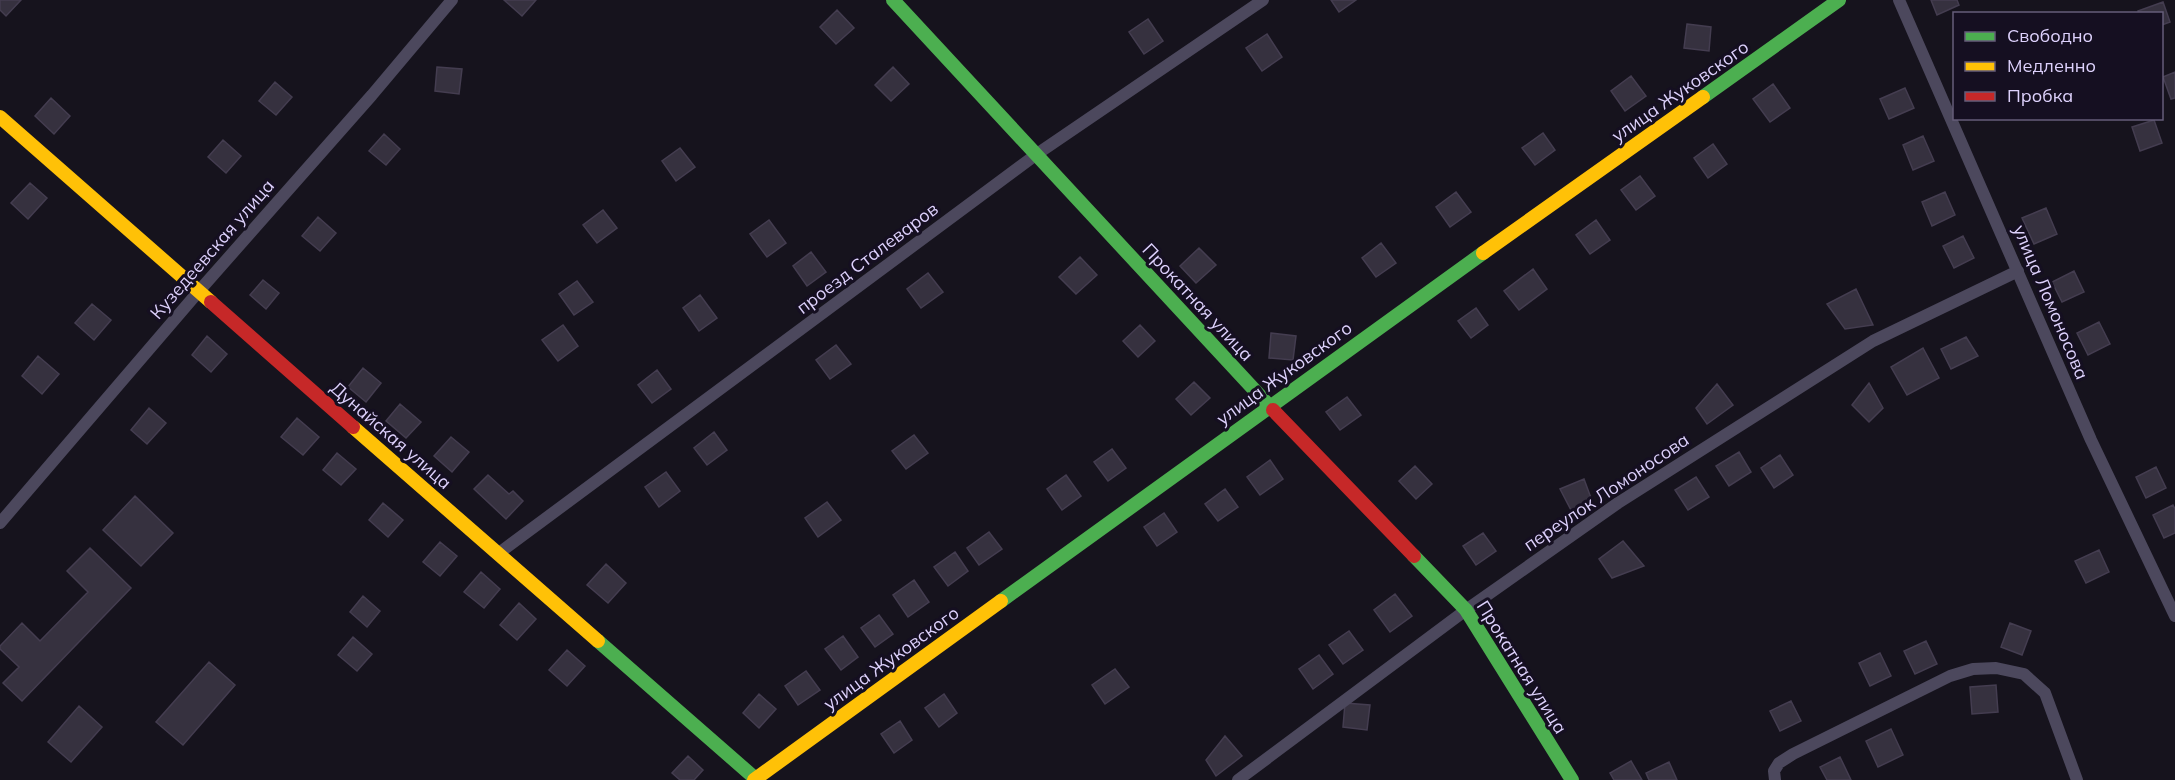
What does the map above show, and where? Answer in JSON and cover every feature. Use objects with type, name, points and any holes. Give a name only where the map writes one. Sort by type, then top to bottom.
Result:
[{"type":"street","name":"Кузедеевская улица","points":[[0,523],[452,0]]},
{"type":"street","name":"Прокатная улица","points":[[893,0],[1269,406],[1466,610],[1572,780]]},
{"type":"street","name":"проезд Сталеваров","points":[[499,553],[1037,154],[1263,0]]},
{"type":"street","name":"улица Жуковского","points":[[755,780],[1269,406],[1839,0]]},
{"type":"street","name":"улица Ломоносова","points":[[1899,0],[2091,440],[2175,616]]},
{"type":"street","name":"Дунайская улица","points":[[0,117],[755,780]]},
{"type":"street","name":"переулок Ломоносова","points":[[1238,780],[1466,610],[1618,503],[1873,341],[2018,271]]},
{"type":"street","points":[[1774,780],[1774,771],[1792,754],[1950,676],[1973,669],[1996,668],[2024,674],[2045,693],[2077,780]]},
{"type":"building","points":[[0,0],[21,0],[6,16],[0,10]]},
{"type":"building","points":[[504,0],[536,0],[522,16]]},
{"type":"building","points":[[1331,0],[1356,0],[1339,12]]},
{"type":"building","points":[[1931,0],[1957,0],[1959,5],[1937,15]]},
{"type":"building","points":[[2163,2],[2170,22],[2163,25],[2163,12],[2138,11]]},
{"type":"building","points":[[837,10],[854,28],[836,44],[820,27]]},
{"type":"building","points":[[1148,19],[1163,41],[1144,54],[1129,32]]},
{"type":"building","points":[[1687,24],[1711,27],[1709,51],[1684,48]]},
{"type":"building","points":[[1267,34],[1282,57],[1262,71],[1246,48]]},
{"type":"building","points":[[437,67],[462,69],[459,94],[435,91]]},
{"type":"building","points":[[893,67],[909,84],[891,101],[875,85]]},
{"type":"building","points":[[2175,72],[2175,98],[2171,99],[2163,77]]},
{"type":"building","points":[[1631,76],[1646,96],[1625,111],[1611,91]]},
{"type":"building","points":[[275,82],[292,97],[276,115],[259,101]]},
{"type":"building","points":[[1773,84],[1790,108],[1770,122],[1753,99]]},
{"type":"building","points":[[1905,88],[1914,108],[1889,119],[1880,99]]},
{"type":"building","points":[[51,98],[70,116],[54,134],[35,116]]},
{"type":"building","points":[[2154,120],[2162,143],[2140,151],[2132,127]]},
{"type":"building","points":[[1543,133],[1555,150],[1535,165],[1522,148]]},
{"type":"building","points":[[384,134],[400,149],[386,165],[369,151]]},
{"type":"building","points":[[1923,136],[1934,161],[1913,170],[1903,145]]},
{"type":"building","points":[[223,140],[241,156],[226,173],[208,157]]},
{"type":"building","points":[[1713,144],[1727,164],[1708,178],[1694,158]]},
{"type":"building","points":[[680,148],[695,167],[676,181],[662,161]]},
{"type":"building","points":[[1640,176],[1655,196],[1636,210],[1621,190]]},
{"type":"building","points":[[30,183],[47,198],[28,219],[11,203]]},
{"type":"building","points":[[1456,192],[1471,212],[1450,227],[1436,207]]},
{"type":"building","points":[[1945,192],[1955,215],[1932,226],[1922,202]]},
{"type":"building","points":[[2046,208],[2057,234],[2034,244],[2022,218]]},
{"type":"building","points":[[603,210],[617,228],[597,243],[583,225]]},
{"type":"building","points":[[318,217],[336,233],[320,251],[302,236]]},
{"type":"building","points":[[769,220],[786,243],[767,257],[750,234]]},
{"type":"building","points":[[1596,220],[1610,240],[1590,254],[1576,235]]},
{"type":"building","points":[[1963,236],[1974,258],[1954,268],[1943,246]]},
{"type":"building","points":[[1381,243],[1396,263],[1376,277],[1362,258]]},
{"type":"building","points":[[1199,248],[1216,265],[1196,283],[1180,266]]},
{"type":"building","points":[[811,252],[826,272],[807,286],[793,266]]},
{"type":"building","points":[[1080,257],[1097,275],[1076,294],[1059,277]]},
{"type":"building","points":[[1533,269],[1547,289],[1519,310],[1504,291]]},
{"type":"building","points":[[2074,271],[2084,292],[2062,302],[2052,282]]},
{"type":"building","points":[[928,273],[943,292],[921,308],[907,289]]},
{"type":"building","points":[[263,280],[279,293],[266,309],[250,295]]},
{"type":"building","points":[[577,281],[593,302],[574,315],[559,294]]},
{"type":"building","points":[[1856,289],[1873,325],[1845,329],[1827,304]]},
{"type":"building","points":[[700,295],[717,318],[699,331],[683,308]]},
{"type":"building","points":[[92,304],[111,320],[94,340],[75,323]]},
{"type":"building","points":[[1476,308],[1488,325],[1471,338],[1458,321]]},
{"type":"building","points":[[2099,322],[2110,344],[2088,355],[2077,333]]},
{"type":"building","points":[[563,325],[578,346],[558,361],[542,340]]},
{"type":"building","points":[[1140,325],[1155,341],[1138,357],[1123,341]]},
{"type":"building","points":[[1271,333],[1296,336],[1293,360],[1269,358]]},
{"type":"building","points":[[207,336],[227,354],[211,372],[192,355]]},
{"type":"building","points":[[1966,337],[1978,356],[1951,369],[1941,349]]},
{"type":"building","points":[[836,345],[851,364],[830,379],[816,360]]},
{"type":"building","points":[[1923,348],[1939,378],[1907,395],[1891,367]]},
{"type":"building","points":[[38,356],[59,374],[42,394],[22,376]]},
{"type":"building","points":[[363,368],[381,383],[366,402],[348,387]]},
{"type":"building","points":[[657,370],[671,389],[652,403],[638,385]]},
{"type":"building","points":[[1194,382],[1210,398],[1191,415],[1176,399]]},
{"type":"building","points":[[1869,383],[1883,408],[1869,422],[1852,405]]},
{"type":"building","points":[[1717,384],[1733,405],[1707,424],[1696,408]]},
{"type":"building","points":[[1347,397],[1361,415],[1340,430],[1326,412]]},
{"type":"building","points":[[400,404],[421,422],[406,438],[386,421]]},
{"type":"building","points":[[149,408],[166,423],[147,444],[131,430]]},
{"type":"building","points":[[297,418],[319,437],[303,455],[281,437]]},
{"type":"building","points":[[714,432],[727,450],[707,465],[694,448]]},
{"type":"building","points":[[914,435],[928,453],[906,469],[892,451]]},
{"type":"building","points":[[451,437],[469,452],[452,472],[434,456]]},
{"type":"building","points":[[1112,449],[1126,468],[1108,481],[1094,462]]},
{"type":"building","points":[[1739,452],[1751,472],[1729,486],[1716,466]]},
{"type":"building","points":[[337,453],[356,469],[341,485],[323,470]]},
{"type":"building","points":[[1780,455],[1793,475],[1774,488],[1761,468]]},
{"type":"building","points":[[1270,460],[1283,479],[1260,495],[1247,477]]},
{"type":"building","points":[[1415,466],[1432,484],[1416,499],[1399,481]]},
{"type":"building","points":[[2156,467],[2166,488],[2146,498],[2136,477]]},
{"type":"building","points":[[666,472],[680,491],[659,507],[645,487]]},
{"type":"building","points":[[488,475],[509,494],[513,491],[523,501],[506,519],[474,489]]},
{"type":"building","points":[[1066,475],[1081,496],[1062,510],[1047,489]]},
{"type":"building","points":[[1696,477],[1709,497],[1688,510],[1675,490]]},
{"type":"building","points":[[1584,479],[1591,498],[1572,512],[1560,489]]},
{"type":"building","points":[[1225,489],[1238,507],[1218,521],[1205,504]]},
{"type":"building","points":[[135,496],[173,533],[141,566],[103,530]]},
{"type":"building","points":[[827,502],[841,520],[818,537],[805,518]]},
{"type":"building","points":[[383,503],[403,520],[388,537],[369,520]]},
{"type":"building","points":[[2173,505],[2175,533],[2164,538],[2153,515]]},
{"type":"building","points":[[1164,513],[1177,532],[1157,546],[1144,527]]},
{"type":"building","points":[[989,532],[1002,549],[979,565],[967,548]]},
{"type":"building","points":[[1483,533],[1496,551],[1476,565],[1463,546]]},
{"type":"building","points":[[1623,541],[1644,566],[1612,578],[1599,559]]},
{"type":"building","points":[[440,542],[457,556],[440,576],[423,562]]},
{"type":"building","points":[[90,548],[131,588],[22,701],[3,683],[19,667],[0,649],[0,646],[22,623],[40,641],[88,592],[67,571]]},
{"type":"building","points":[[2099,550],[2109,572],[2086,583],[2075,561]]},
{"type":"building","points":[[955,552],[968,571],[948,586],[934,567]]},
{"type":"building","points":[[606,564],[626,583],[608,603],[587,585]]},
{"type":"building","points":[[481,572],[500,589],[484,608],[464,592]]},
{"type":"building","points":[[914,580],[929,602],[908,617],[893,595]]},
{"type":"building","points":[[1395,594],[1412,616],[1390,632],[1374,610]]},
{"type":"building","points":[[363,596],[380,611],[367,627],[350,612]]},
{"type":"building","points":[[519,603],[536,619],[517,640],[500,625]]},
{"type":"building","points":[[879,615],[893,634],[875,647],[861,628]]},
{"type":"building","points":[[2010,623],[2031,631],[2022,655],[2001,647]]},
{"type":"building","points":[[1349,631],[1363,650],[1343,664],[1329,645]]},
{"type":"building","points":[[843,636],[858,657],[841,670],[825,649]]},
{"type":"building","points":[[353,637],[372,654],[357,671],[338,655]]},
{"type":"building","points":[[1926,641],[1937,664],[1915,674],[1904,651]]},
{"type":"building","points":[[567,650],[585,666],[567,686],[549,670]]},
{"type":"building","points":[[1880,653],[1891,676],[1870,686],[1859,663]]},
{"type":"building","points":[[1319,655],[1333,674],[1313,689],[1299,669]]},
{"type":"building","points":[[209,662],[235,685],[183,745],[156,722]]},
{"type":"building","points":[[1115,669],[1129,687],[1105,704],[1092,685]]},
{"type":"building","points":[[806,671],[820,690],[798,705],[785,686]]},
{"type":"building","points":[[1996,685],[1998,712],[1972,714],[1970,687]]},
{"type":"building","points":[[759,694],[776,709],[759,728],[743,713]]},
{"type":"building","points":[[944,694],[957,713],[939,727],[925,708]]},
{"type":"building","points":[[1791,701],[1801,721],[1780,731],[1770,711]]},
{"type":"building","points":[[1345,703],[1370,705],[1367,730],[1343,727]]},
{"type":"building","points":[[79,706],[102,727],[71,762],[48,742]]},
{"type":"building","points":[[900,721],[912,740],[894,753],[881,734]]},
{"type":"building","points":[[1891,729],[1903,755],[1878,767],[1866,741]]},
{"type":"building","points":[[1225,736],[1242,756],[1216,776],[1206,760]]},
{"type":"building","points":[[688,756],[703,770],[694,780],[680,780],[672,773]]},
{"type":"building","points":[[1840,757],[1851,780],[1827,780],[1820,767]]},
{"type":"building","points":[[1631,761],[1642,780],[1614,780],[1610,773]]},
{"type":"building","points":[[1669,762],[1677,780],[1649,780],[1646,773]]},
{"type":"traffic: fast","points":[[893,0],[1273,410]]},
{"type":"traffic: fast","points":[[1703,97],[1839,0]]},
{"type":"traffic: fast","points":[[1001,601],[1483,253]]},
{"type":"traffic: fast","points":[[1414,556],[1466,610],[1572,780]]},
{"type":"traffic: fast","points":[[598,641],[757,780]]},
{"type":"traffic: slow","points":[[1483,253],[1703,97]]},
{"type":"traffic: slow","points":[[0,117],[211,302]]},
{"type":"traffic: slow","points":[[353,427],[598,641]]},
{"type":"traffic: slow","points":[[754,780],[1001,601]]},
{"type":"traffic: jam","points":[[211,302],[353,427]]},
{"type":"traffic: jam","points":[[1273,410],[1414,556]]}]
